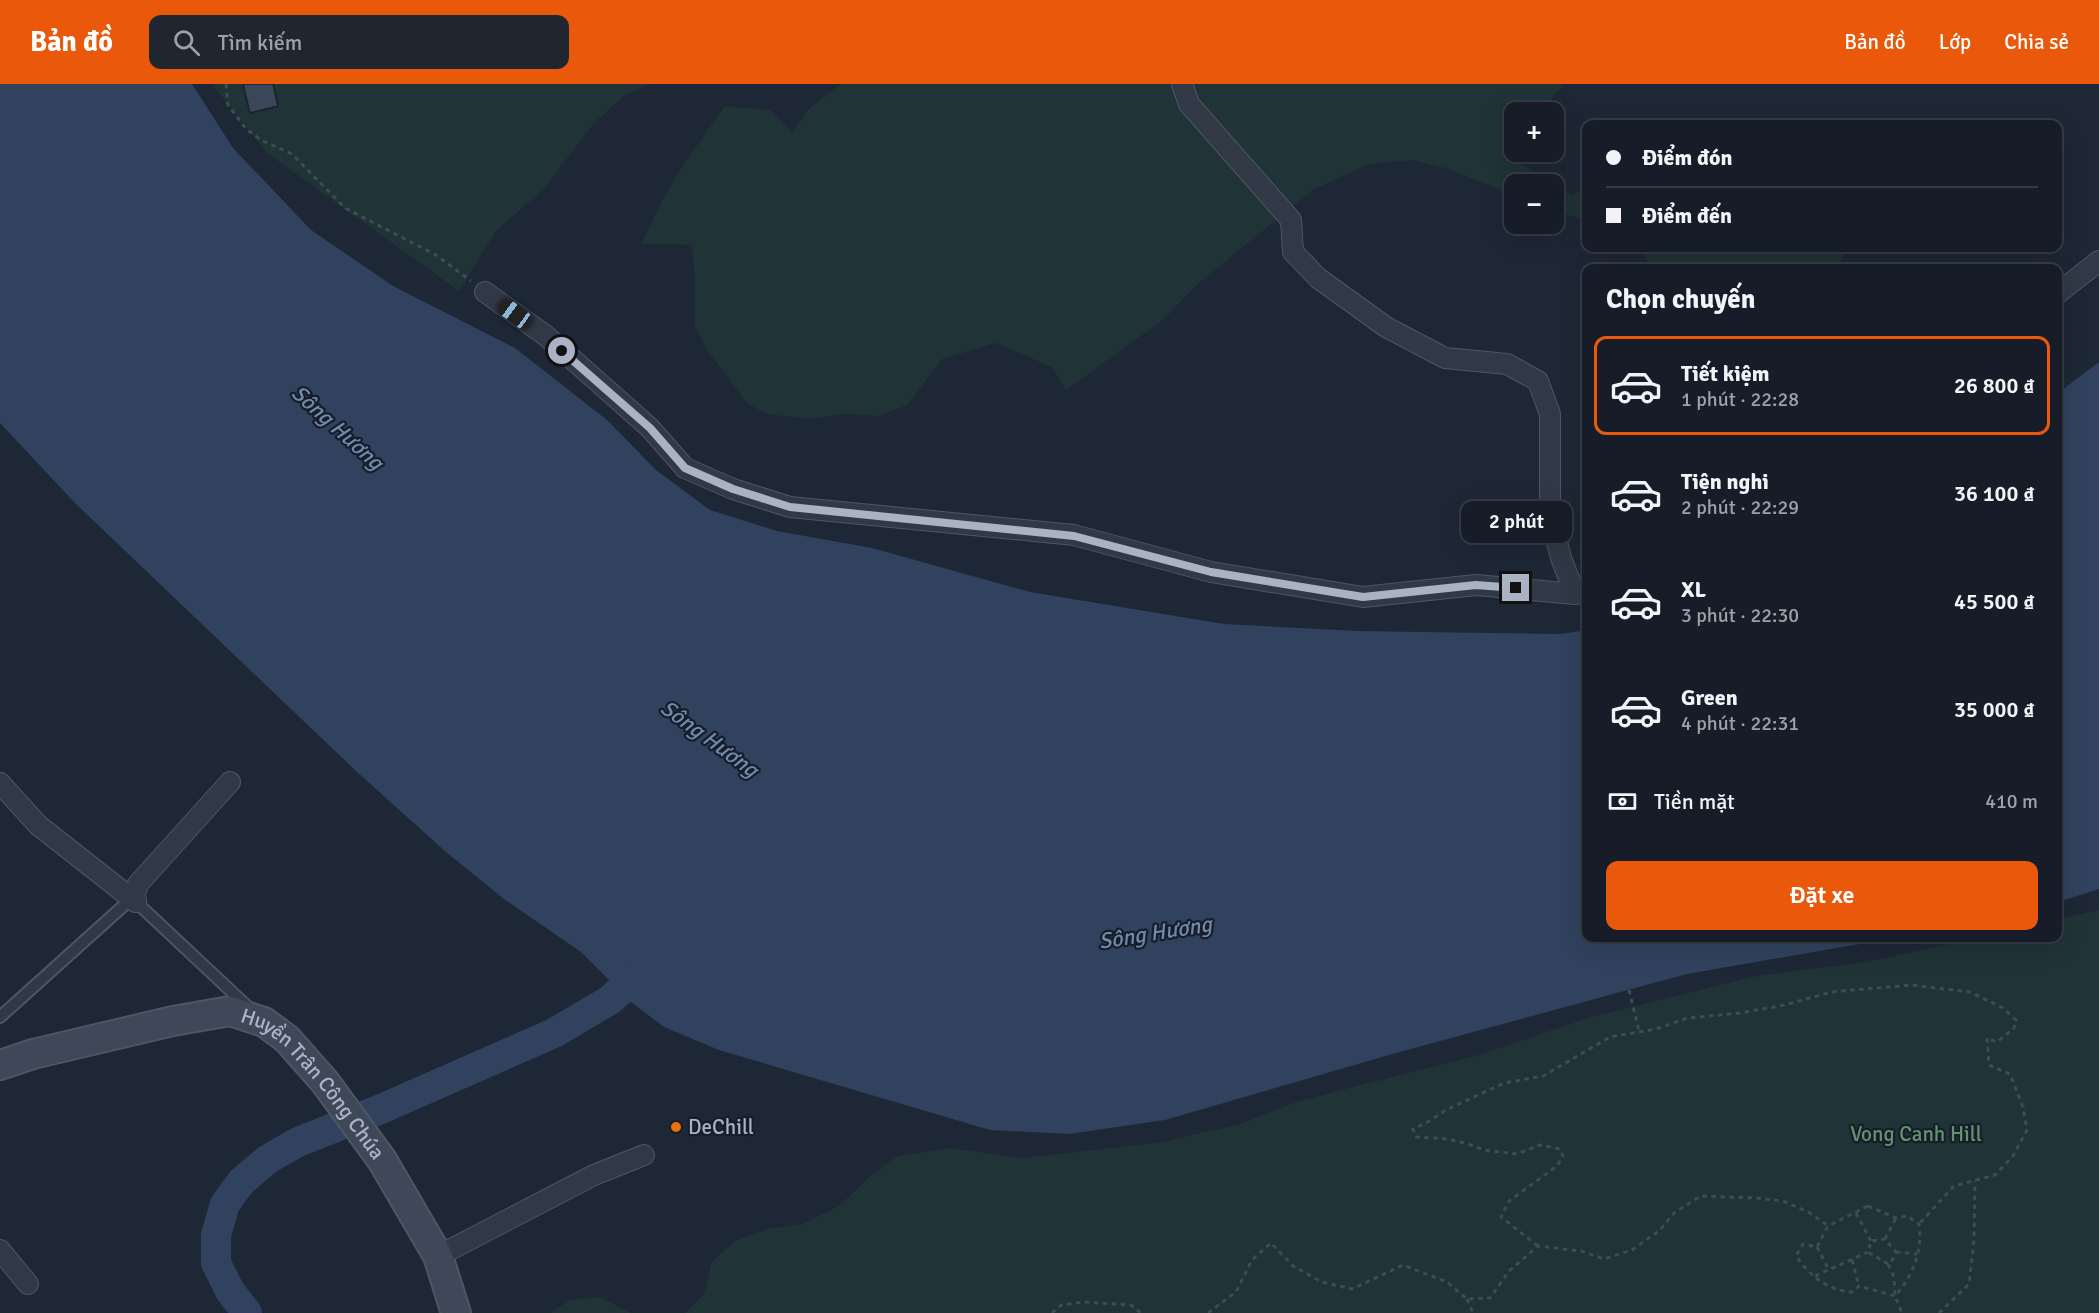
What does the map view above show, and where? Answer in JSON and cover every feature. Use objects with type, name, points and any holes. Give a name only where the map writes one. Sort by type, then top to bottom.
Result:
[{"type":"street","points":[[1182,84],[1189,104],[1291,220],[1293,252],[1318,278],[1386,327],[1445,358],[1507,364],[1538,381],[1550,414],[1550,514],[1562,558],[1581,593]]},
{"type":"street","points":[[2062,290],[2099,261]]},
{"type":"street","points":[[485,292],[544,335],[650,428],[685,468],[733,489],[790,507],[1074,536],[1211,572],[1363,597],[1476,585],[1581,593]]},
{"type":"street","points":[[0,783],[38,825],[133,900],[138,884],[230,782]]},
{"type":"street","name":"Huyền Trân Công Chúa","points":[[0,1065],[33,1054],[230,1011],[264,1022],[287,1039],[325,1082],[382,1160],[438,1256],[456,1313]]},
{"type":"street","points":[[438,1256],[594,1175],[644,1155]]},
{"type":"street","points":[[0,1250],[28,1284]]},
{"type":"lane","points":[[0,1017],[133,900],[264,1022]]},
{"type":"path","points":[[226,84],[228,105],[246,129],[261,140],[291,154],[345,208],[435,255],[485,292]]},
{"type":"path","points":[[1828,1226],[1810,1213],[1783,1201],[1701,1196],[1675,1212],[1660,1230],[1632,1250],[1604,1259],[1581,1251],[1538,1246],[1501,1217],[1509,1201],[1557,1166],[1563,1156],[1560,1149],[1540,1145],[1517,1154],[1484,1150],[1448,1139],[1416,1137],[1413,1129],[1446,1110],[1504,1083],[1543,1076],[1610,1036],[1656,1029],[1688,1018],[1740,1013],[1785,1005],[1831,992],[1911,986],[1971,992],[2003,1008],[2016,1020],[2014,1028],[1997,1042],[1987,1038],[1987,1052],[1989,1065],[2010,1074],[2023,1107],[2027,1130],[2013,1156],[1995,1175],[1954,1186],[1919,1224]]},
{"type":"path","points":[[1629,990],[1639,1032]]},
{"type":"path","points":[[1940,1313],[1969,1284],[1974,1240],[1974,1180]]},
{"type":"path","points":[[1817,1247],[1828,1226],[1869,1206],[1896,1218],[1907,1216],[1919,1224],[1921,1237],[1907,1283],[1895,1296]]},
{"type":"path","points":[[1815,1276],[1868,1252],[1871,1241],[1855,1213]]},
{"type":"path","points":[[1884,1239],[1896,1218]]},
{"type":"path","points":[[1884,1239],[1896,1252],[1917,1254]]},
{"type":"path","points":[[1871,1241],[1884,1239]]},
{"type":"path","points":[[1208,1313],[1236,1292],[1252,1260],[1271,1243],[1293,1266],[1322,1282],[1352,1289],[1403,1265],[1447,1282],[1467,1299],[1473,1313]]},
{"type":"path","points":[[1817,1247],[1803,1244],[1796,1256],[1804,1267],[1828,1286],[1840,1291],[1853,1292],[1858,1286]]},
{"type":"path","points":[[1467,1299],[1490,1298],[1509,1271],[1538,1246]]},
{"type":"path","points":[[1817,1247],[1829,1270]]},
{"type":"path","points":[[1868,1252],[1888,1264],[1894,1277],[1895,1296],[1902,1313]]},
{"type":"path","points":[[1888,1264],[1896,1252]]},
{"type":"path","points":[[1852,1260],[1858,1286]]},
{"type":"path","points":[[1858,1286],[1895,1296]]},
{"type":"path","points":[[1052,1313],[1061,1305],[1084,1302],[1131,1305],[1140,1313]]},
{"type":"green space","points":[[212,84],[651,84],[625,95],[594,123],[544,189],[496,231],[459,291],[267,153]]},
{"type":"green space","points":[[841,84],[1564,84],[1548,102],[1504,102],[1504,162],[1522,162],[1537,174],[1504,174],[1504,191],[1445,168],[1413,160],[1368,164],[1313,190],[1199,283],[1163,320],[1066,390],[1052,367],[996,343],[942,359],[907,405],[879,416],[847,414],[809,419],[766,414],[747,403],[709,353],[695,325],[692,245],[641,244],[681,168],[725,106],[770,110],[792,132],[810,108]]},
{"type":"green space","points":[[1564,191],[1571,195],[1582,192],[1581,219],[1564,213]]},
{"type":"green space","points":[[1644,252],[1846,252],[1838,264],[1649,264]]},
{"type":"green space","name":"Vong Canh Hill","points":[[2099,910],[2099,1313],[685,1313],[704,1294],[712,1261],[737,1240],[768,1229],[802,1224],[839,1206],[870,1176],[898,1156],[951,1148],[1022,1158],[1163,1142],[1240,1124],[1299,1101],[1482,1054],[1591,1017],[1757,976],[1868,962],[1958,942],[2062,942],[2062,918]]},
{"type":"green space","points":[[600,1297],[631,1313],[550,1313],[570,1300]]},
{"type":"water","name":"Sông Hương","points":[[0,84],[192,84],[233,148],[311,230],[393,286],[515,348],[607,420],[656,470],[710,510],[777,531],[872,548],[1030,592],[1224,624],[1358,631],[1561,634],[1582,631],[1582,942],[1871,942],[1687,974],[1403,1051],[1165,1120],[1069,1134],[990,1130],[719,1050],[664,1027],[631,1002],[581,952],[504,899],[446,852],[356,771],[75,503],[0,423]]},
{"type":"water","points":[[2099,362],[2099,889],[2062,901],[2062,390]]},
{"type":"building","points":[[243,84],[273,84],[278,106],[250,113]]},
{"type":"waterway","points":[[247,1313],[230,1291],[216,1263],[216,1235],[225,1204],[241,1182],[268,1159],[298,1142],[381,1109],[554,1033],[610,1000],[651,963]]},
{"type":"place","name":"DeChill","points":[[676,1127]]},
{"type":"route","points":[[562,351],[650,428],[685,468],[733,489],[790,507],[1074,536],[1211,572],[1363,597],[1476,585],[1516,588]]}]
